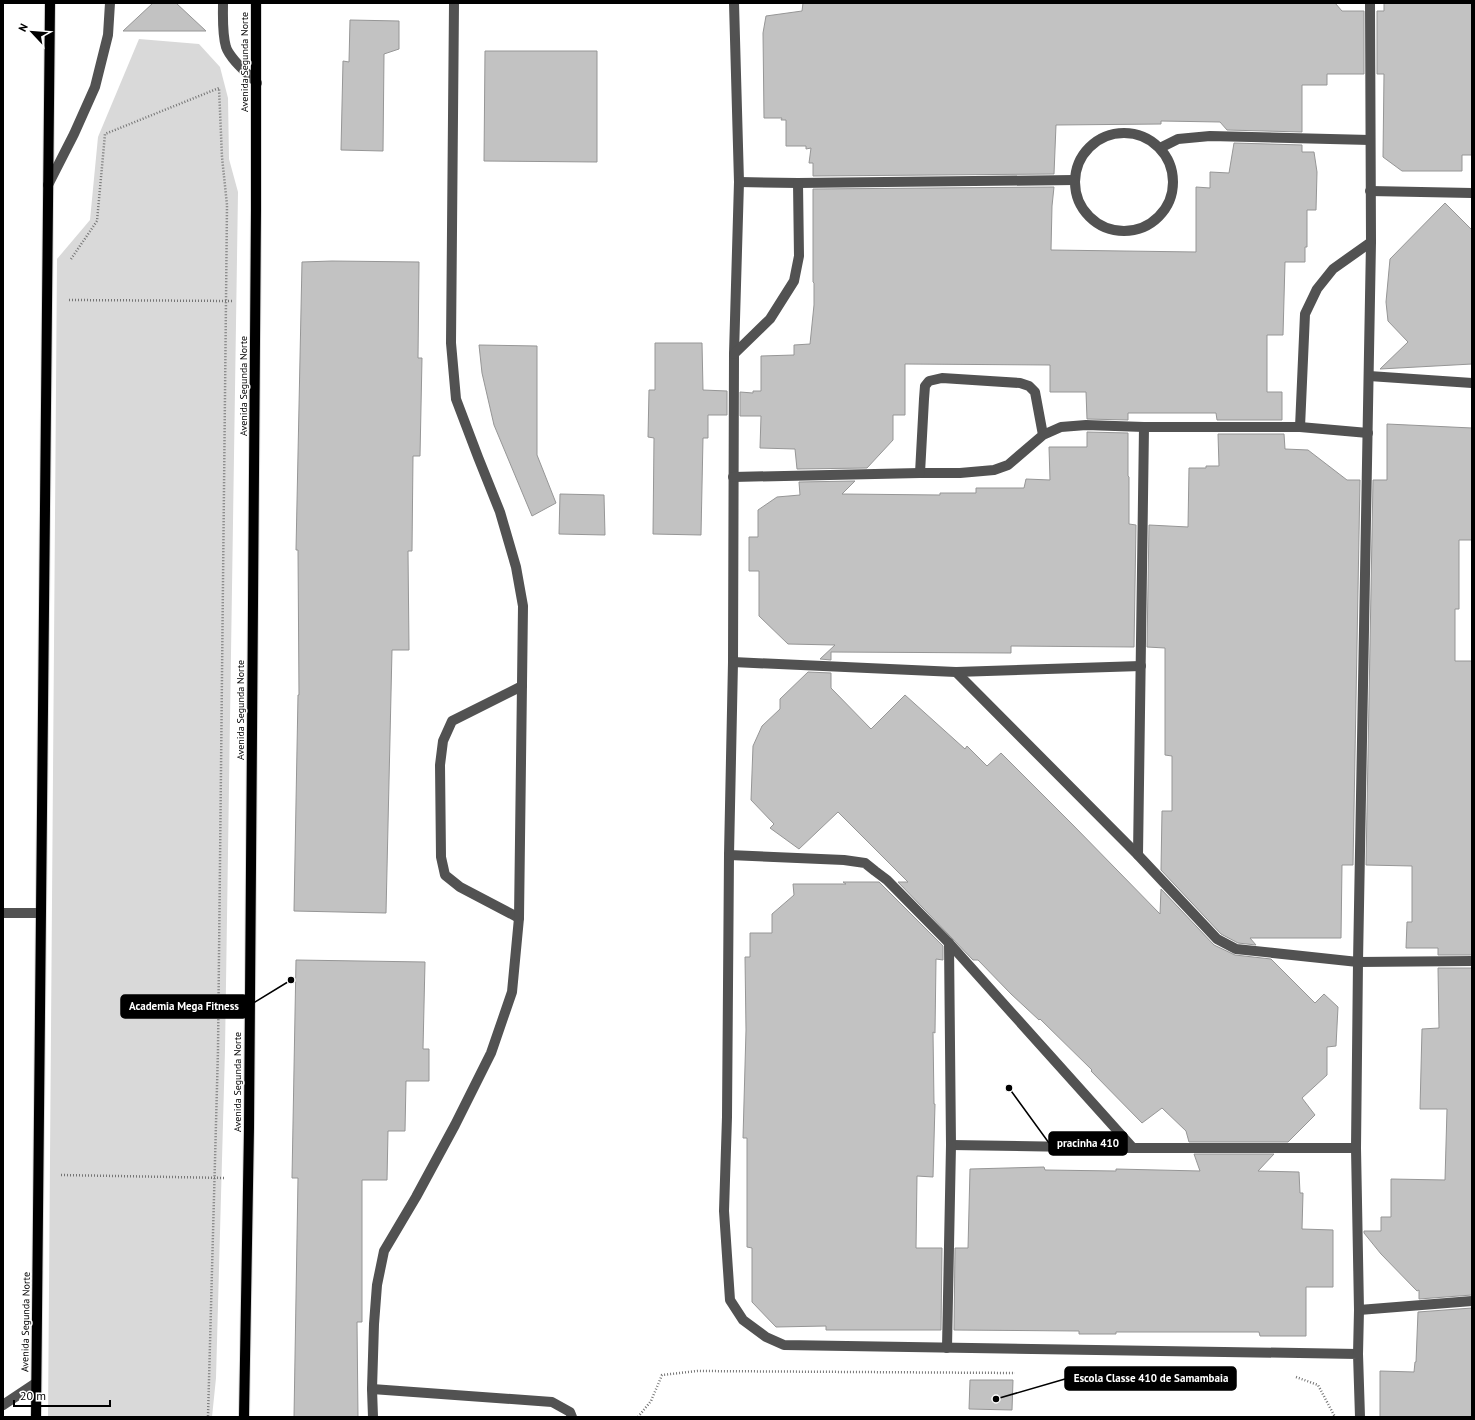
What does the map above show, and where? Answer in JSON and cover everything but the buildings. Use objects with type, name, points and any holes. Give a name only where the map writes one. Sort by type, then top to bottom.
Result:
[{"type":"main road","name":"Avenida Segunda Norte","points":[[36,1417],[50,3]]},
{"type":"main road","name":"Avenida Segunda Norte","points":[[244,1417],[248,1178],[257,83],[256,3]]},
{"type":"street","points":[[48,185],[74,134],[95,87],[108,35],[110,3]]},
{"type":"street","points":[[223,3],[223,25],[226,48],[257,83]]},
{"type":"street","points":[[373,1417],[372,1389],[374,1324],[377,1285],[384,1250],[416,1197],[455,1125],[490,1053],[512,992],[519,918],[523,606],[516,567],[500,512],[456,399],[451,343],[454,3]]},
{"type":"street","points":[[734,3],[739,182],[734,354],[727,1117],[724,1211],[730,1300],[743,1320],[766,1337],[784,1345],[1358,1354]]},
{"type":"street","points":[[1360,1417],[1356,1148],[1371,242],[1370,3]]},
{"type":"street","points":[[1126,133],[1144,137],[1160,148],[1171,166],[1173,188],[1166,209],[1150,224],[1131,232],[1109,230],[1090,219],[1078,201],[1074,180],[1079,162],[1090,146],[1107,136],[1126,133]]},
{"type":"street","points":[[1160,148],[1178,139],[1210,136],[1370,140]]},
{"type":"street","points":[[739,182],[798,183],[1074,180]]},
{"type":"street","points":[[734,354],[770,319],[794,281],[799,256],[798,183]]},
{"type":"street","points":[[1370,191],[1472,193]]},
{"type":"street","points":[[1300,427],[1306,314],[1317,289],[1333,269],[1371,242]]},
{"type":"street","points":[[1369,376],[1472,383]]},
{"type":"street","points":[[920,474],[925,386],[929,381],[942,378],[1020,383],[1029,386],[1035,392],[1043,436]]},
{"type":"street","points":[[734,477],[920,474],[994,470],[1008,465],[1043,436],[1061,427],[1086,425],[1144,427],[1300,427],[1368,433]]},
{"type":"street","points":[[1138,855],[1144,427]]},
{"type":"street","points":[[732,662],[956,672],[1141,666]]},
{"type":"street","points":[[956,672],[1138,855],[1217,939],[1236,949],[1358,962],[1472,961]]},
{"type":"street","points":[[519,918],[460,887],[445,875],[441,857],[440,765],[443,741],[452,721],[522,686]]},
{"type":"street","points":[[729,855],[844,860],[865,863],[888,880],[949,943],[1134,1148]]},
{"type":"street","points":[[3,912],[40,913]]},
{"type":"street","points":[[947,1348],[951,1145],[949,943]]},
{"type":"street","points":[[951,1145],[1134,1148],[1356,1148]]},
{"type":"street","points":[[1358,1310],[1472,1301]]},
{"type":"street","points":[[3,1405],[36,1382]]},
{"type":"street","points":[[372,1389],[552,1402],[570,1412],[572,1417]]},
{"type":"path","points":[[69,262],[97,220],[106,134],[220,88],[222,157],[227,205],[218,1050],[208,1417]]},
{"type":"path","points":[[69,300],[69,308]]},
{"type":"path","points":[[47,301],[255,300]]},
{"type":"path","points":[[38,1174],[248,1178]]},
{"type":"path","points":[[638,1417],[651,1401],[662,1375],[697,1371],[1018,1373]]},
{"type":"path","points":[[1293,1376],[1318,1385],[1335,1417]]},
{"type":"shaded area","points":[[139,39],[199,44],[220,67],[228,98],[229,159],[238,192],[225,1050],[216,1378],[212,1417],[48,1417],[57,259],[90,220],[98,137]]},
{"type":"place","name":"Academia Mega Fitness","points":[[291,980]]},
{"type":"place","name":"pracinha 410","points":[[1009,1088]]},
{"type":"place","name":"Escola Classe 410 de Samambaia","points":[[996,1399]]}]
